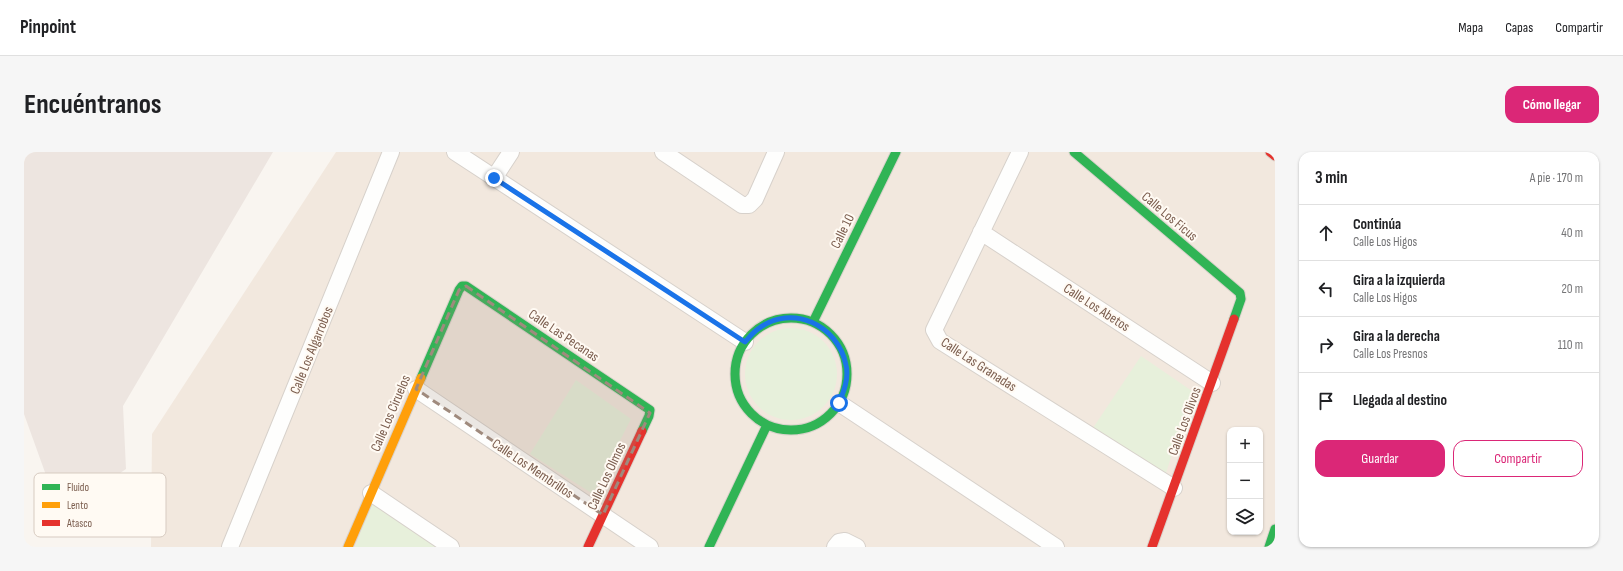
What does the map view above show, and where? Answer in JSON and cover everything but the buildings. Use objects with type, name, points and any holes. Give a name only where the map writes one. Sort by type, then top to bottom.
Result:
[{"type":"street","name":"Calle Los Algarrobos","points":[[230,547],[391,152]]},
{"type":"street","points":[[454,152],[745,342]]},
{"type":"street","points":[[494,178],[511,152]]},
{"type":"street","points":[[663,152],[742,205],[749,205],[755,199],[776,152]]},
{"type":"street","name":"Calle 10","points":[[813,322],[896,152]]},
{"type":"street","name":"Calle Las Granadas","points":[[1020,152],[934,330],[936,337],[940,341],[1174,488]]},
{"type":"street","name":"Calle Los Ficus","points":[[1074,152],[1240,293],[1240,304]]},
{"type":"street","points":[[1270,152],[1275,156]]},
{"type":"street","name":"Calle Los Abetos","points":[[981,232],[1212,383]]},
{"type":"street","name":"Calle Las Pecanas","points":[[458,290],[462,286],[466,286],[650,410],[649,416]]},
{"type":"street","name":"Calle Los Ciruelos","points":[[348,547],[458,290]]},
{"type":"street","name":"Calle Los Olivos","points":[[1152,547],[1240,304]]},
{"type":"street","points":[[794,318],[813,322],[829,332],[841,348],[847,366],[846,385],[839,403],[829,416],[815,425],[799,430],[782,429],[767,425],[751,414],[740,398],[735,379],[737,360],[745,342],[758,328],[775,320],[794,318]]},
{"type":"street","name":"Calle Los Membrillos","points":[[416,389],[650,547]]},
{"type":"street","points":[[839,403],[1056,547]]},
{"type":"street","name":"Calle Los Olmos","points":[[588,547],[649,416]]},
{"type":"street","points":[[709,547],[767,425]]},
{"type":"street","points":[[371,493],[451,547]]},
{"type":"street","points":[[1269,547],[1275,529]]},
{"type":"street","points":[[835,547],[839,542],[844,540],[857,547]]},
{"type":"highlighted area","points":[[466,286],[650,413],[603,515],[416,389],[459,290]]},
{"type":"shaded area","points":[[24,152],[273,152],[123,406],[126,469],[120,473],[45,473],[24,414]]},
{"type":"shaded area","points":[[336,152],[1275,152],[1275,547],[151,547],[151,537],[166,537],[166,473],[152,473],[152,434]]},
{"type":"green space","points":[[791,328],[808,332],[823,342],[833,357],[837,374],[833,391],[823,406],[808,416],[791,420],[774,416],[759,406],[749,391],[745,374],[749,357],[759,342],[774,332]]},
{"type":"green space","points":[[1141,356],[1192,391],[1166,473],[1093,428]]},
{"type":"green space","points":[[576,380],[631,419],[593,494],[530,454]]},
{"type":"green space","points":[[373,498],[441,547],[355,547]]},
{"type":"traffic: fast","points":[[813,322],[896,152]]},
{"type":"traffic: fast","points":[[1074,152],[1240,293],[1241,299],[1234,319]]},
{"type":"traffic: fast","points":[[421,378],[459,290],[462,286],[466,286],[650,410],[649,416],[642,431]]},
{"type":"traffic: fast","points":[[791,318],[802,319],[812,323],[822,328],[830,335],[837,343],[842,353],[846,363],[847,374],[846,385],[842,395],[837,405],[830,413],[822,420],[812,425],[802,429],[791,430],[780,429],[770,425],[760,420],[752,413],[745,405],[740,395],[736,385],[735,374],[736,363],[740,353],[745,343],[752,335],[760,328],[770,323],[780,319],[791,318]]},
{"type":"traffic: fast","points":[[709,547],[767,425]]},
{"type":"traffic: fast","points":[[1269,547],[1275,529]]},
{"type":"traffic: slow","points":[[348,547],[421,378]]},
{"type":"traffic: jam","points":[[1270,152],[1275,156]]},
{"type":"traffic: jam","points":[[1152,547],[1234,319]]},
{"type":"traffic: jam","points":[[588,547],[642,431]]},
{"type":"route","points":[[494,178],[745,342],[758,328],[775,320],[794,318],[813,322],[829,332],[841,348],[847,366],[846,385],[839,403]]}]
